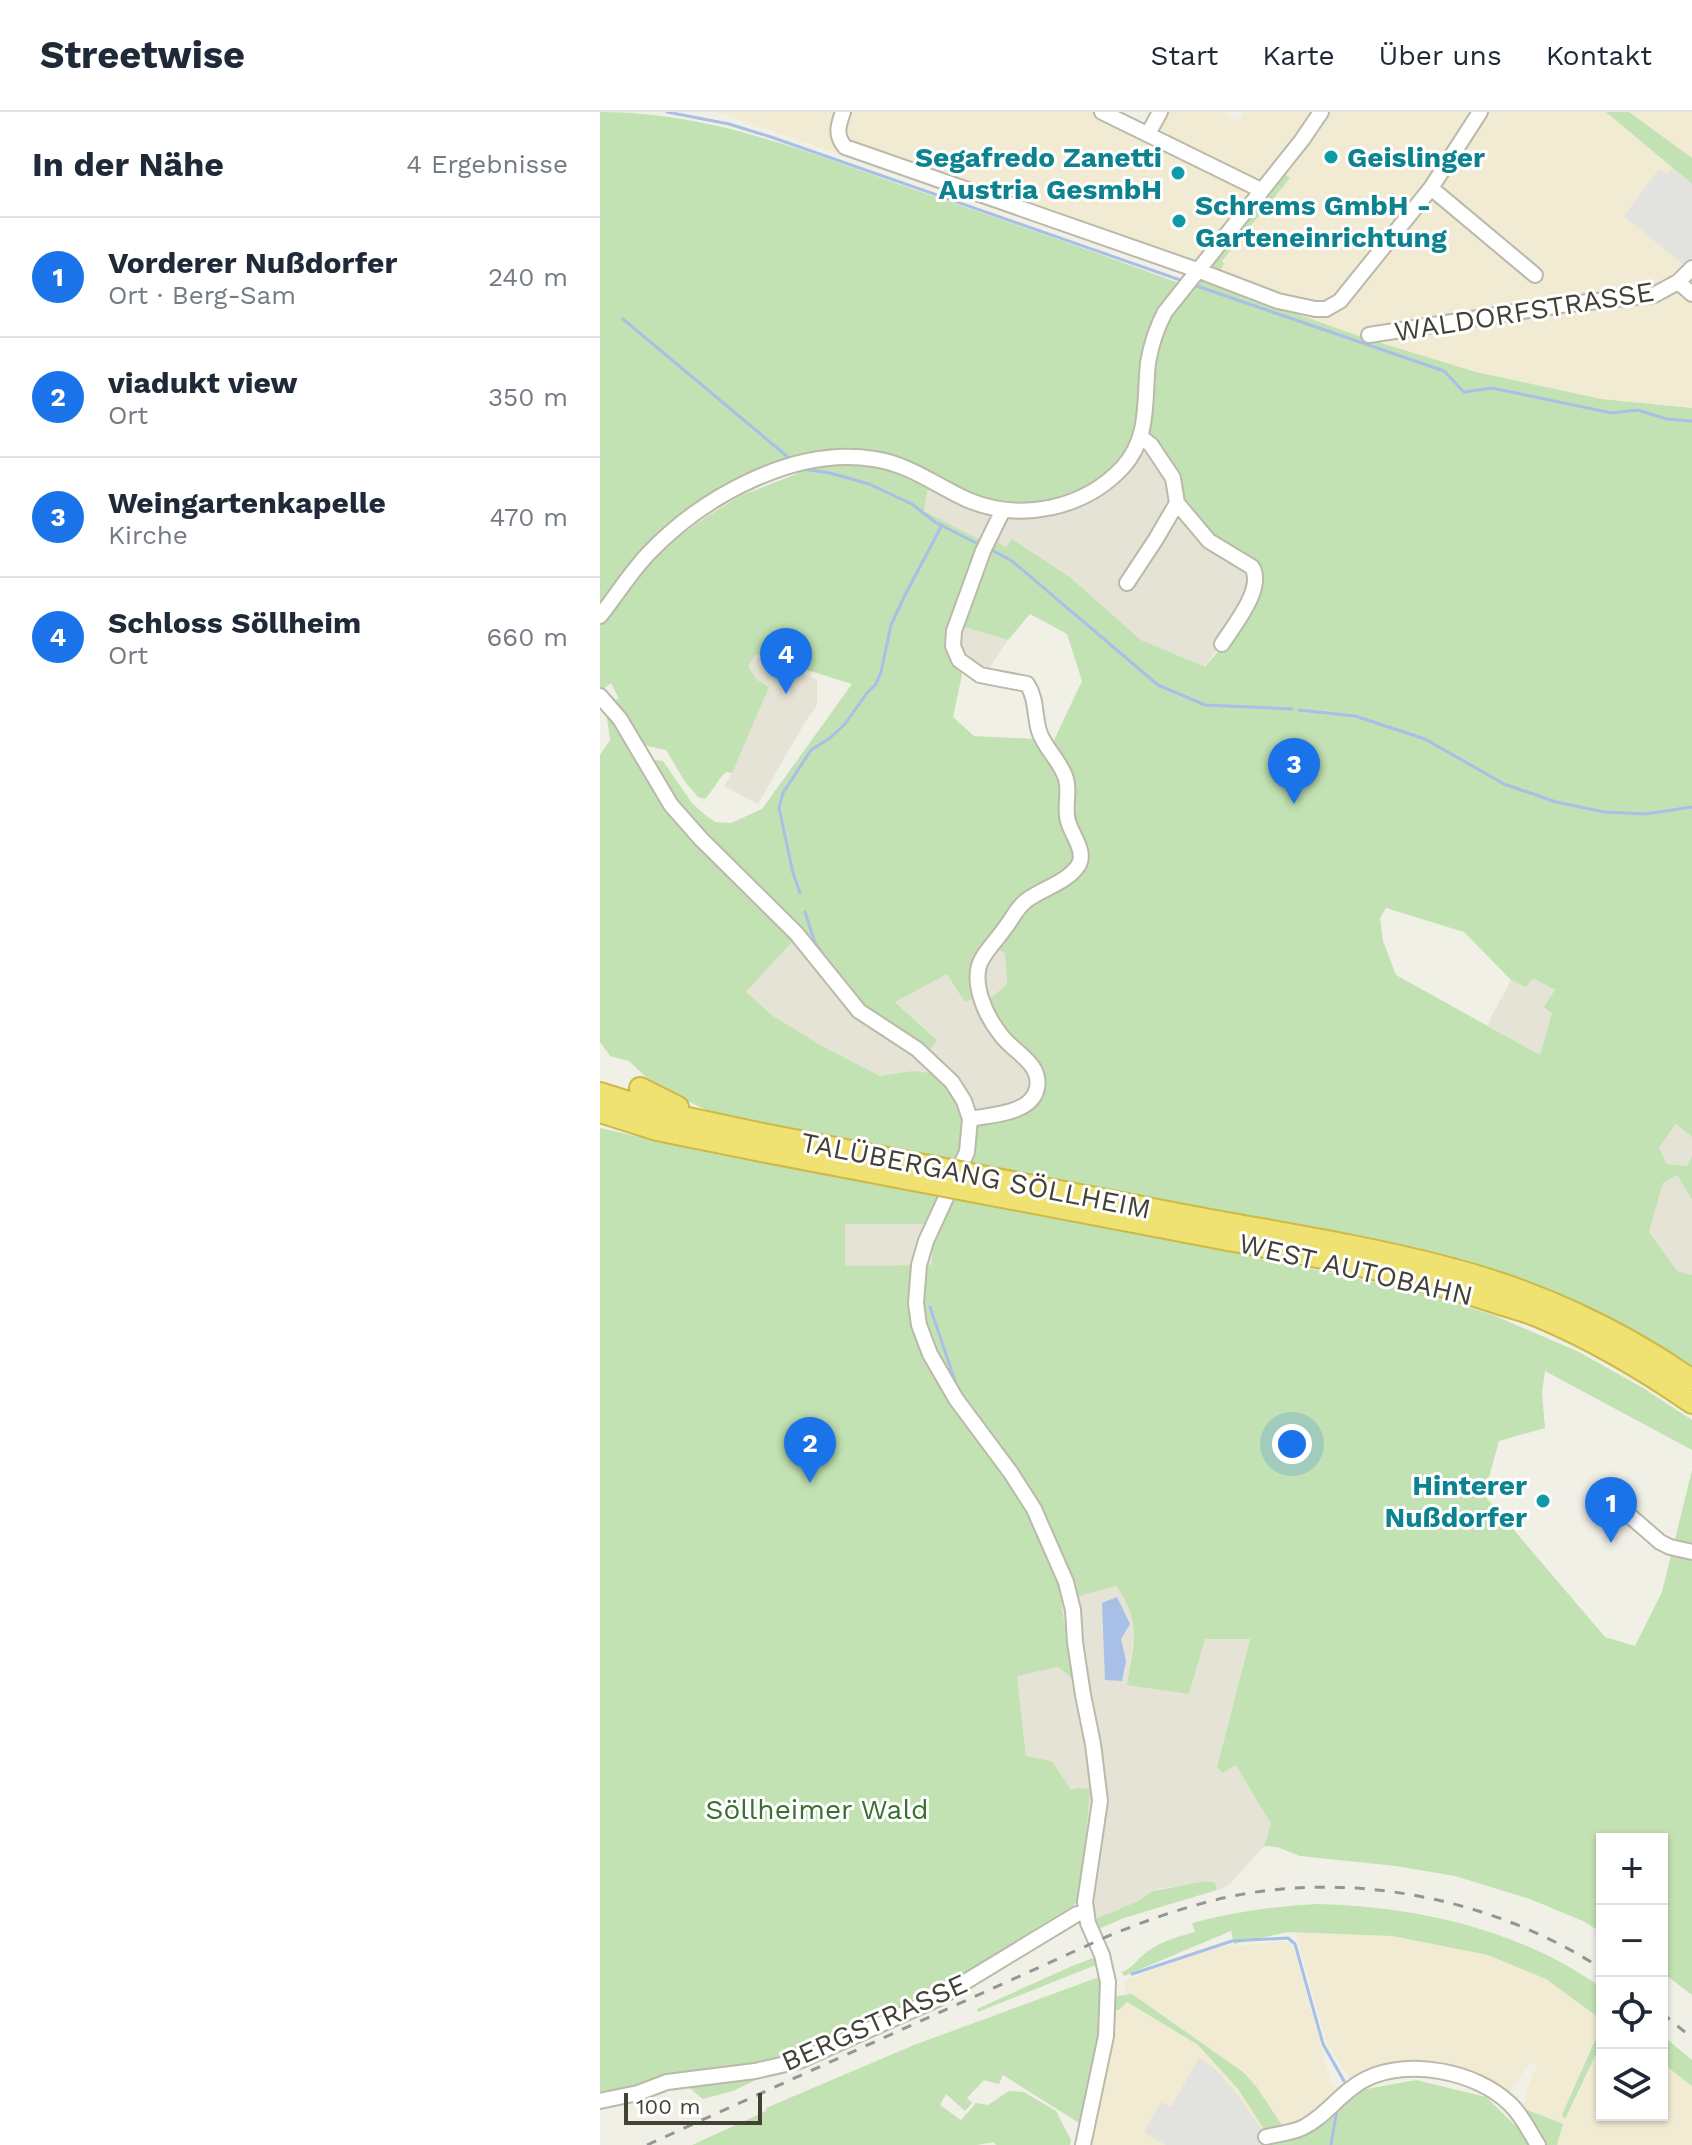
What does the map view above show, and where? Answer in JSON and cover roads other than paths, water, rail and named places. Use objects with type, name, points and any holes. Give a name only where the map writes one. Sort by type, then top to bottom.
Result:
[{"type":"highway","points":[[640,1088],[670,1104],[704,1114],[721,1125],[762,1142]]},
{"type":"highway","points":[[600,1093],[660,1112],[721,1125]]},
{"type":"highway","points":[[600,1112],[657,1130],[762,1142]]},
{"type":"highway","name":"TALÜBERGANG SÖLLHEIM","points":[[762,1142],[1188,1224]]},
{"type":"highway","name":"WEST AUTOBAHN","points":[[1188,1224],[1324,1241],[1446,1267],[1529,1294],[1599,1324],[1692,1380]]},
{"type":"highway","name":"WEST AUTOBAHN","points":[[1188,1224],[1393,1271],[1536,1316],[1652,1374],[1692,1403]]},
{"type":"street","points":[[843,112],[837,130],[839,140],[845,147],[1278,301],[1315,309],[1326,309],[1340,301],[1431,188],[1480,112]]},
{"type":"street","points":[[1102,112],[1261,190]]},
{"type":"street","points":[[1148,134],[1160,112]]},
{"type":"street","points":[[600,616],[648,554],[681,525],[727,493],[770,473],[806,462],[830,457],[874,459],[907,469],[967,499],[1003,510],[1050,508],[1075,501],[1105,484],[1126,465],[1141,437],[1146,416],[1151,347],[1160,320],[1321,112]]},
{"type":"street","points":[[1431,188],[1535,275]]},
{"type":"street","name":"WALDORFSTRASSE","points":[[1369,335],[1561,305],[1654,295],[1678,282],[1692,268]]},
{"type":"street","name":"WALDORFSTRASSE","points":[[1678,282],[1692,294]]},
{"type":"street","points":[[1141,437],[1151,445],[1173,478],[1177,503],[1209,541],[1252,567],[1256,573],[1257,584],[1247,605],[1222,644]]},
{"type":"street","points":[[1127,583],[1177,503]]},
{"type":"street","points":[[970,1119],[1017,1109],[1029,1102],[1038,1083],[1031,1064],[1002,1037],[986,1010],[980,997],[979,961],[1016,910],[1069,876],[1079,864],[1081,854],[1067,820],[1066,779],[1039,732],[1033,694],[1027,684],[980,675],[959,660],[953,646],[954,631],[983,551],[1003,510]]},
{"type":"street","points":[[600,696],[620,719],[671,805],[701,839],[796,933],[859,1011],[917,1049],[952,1082],[964,1101],[970,1119],[967,1152],[926,1241],[919,1265],[916,1303],[919,1325],[930,1354],[956,1399],[1034,1509],[1066,1582],[1073,1610],[1075,1642],[1100,1801],[1085,1902],[1088,1923],[1107,1972],[1109,1993],[1106,2036],[1083,2145]]},
{"type":"street","points":[[1598,1506],[1629,1515],[1660,1542],[1692,1552]]},
{"type":"street","name":"BERGSTRASSE","points":[[600,2101],[638,2093],[667,2082],[755,2071],[799,2061],[937,1999],[1077,1914],[1086,1912]]},
{"type":"street","points":[[1266,2137],[1302,2128],[1368,2077],[1410,2068],[1429,2069],[1476,2082],[1499,2095],[1520,2115],[1538,2145]]},
{"type":"water","points":[[1117,1597],[1130,1624],[1121,1639],[1126,1661],[1122,1681],[1105,1680],[1102,1603]]},
{"type":"waterway","points":[[667,112],[729,124],[771,137],[1183,281]]},
{"type":"waterway","points":[[1194,285],[1444,371],[1464,392],[1492,388],[1612,413],[1638,410],[1667,419],[1692,421]]},
{"type":"waterway","points":[[623,319],[789,458]]},
{"type":"waterway","points":[[809,470],[869,484],[912,504],[935,522],[980,545]]},
{"type":"waterway","points":[[800,893],[779,808],[783,793],[811,750],[845,724],[876,684],[891,625],[942,525]]},
{"type":"waterway","points":[[988,548],[1012,561],[1158,685],[1205,705],[1292,709]]},
{"type":"waterway","points":[[1299,710],[1355,716],[1425,739],[1504,784],[1556,802],[1604,812],[1646,814],[1692,807]]},
{"type":"waterway","points":[[805,912],[815,943],[825,957]]},
{"type":"waterway","points":[[930,1307],[955,1381]]},
{"type":"waterway","points":[[1132,1974],[1232,1941],[1288,1938],[1295,1944],[1323,2044],[1344,2081]]},
{"type":"waterway","points":[[1331,2145],[1337,2109]]},
{"type":"railway","points":[[647,2145],[1106,1937],[1168,1914],[1233,1896],[1280,1889],[1328,1887],[1425,1897],[1517,1925],[1596,1965]]},
{"type":"railway","points":[[1668,2018],[1692,2038]]},
{"type":"place","name":"Geislinger","points":[[1331,157]]},
{"type":"place","name":"Segafredo Zanetti Austria GesmbH","points":[[1178,173]]},
{"type":"place","name":"Schrems GmbH - Garteneinrichtung","points":[[1179,221]]},
{"type":"place","name":"Schloss Söllheim","points":[[786,694]]},
{"type":"place","name":"Weingartenkapelle","points":[[1294,804]]},
{"type":"place","name":"viadukt view","points":[[810,1483]]},
{"type":"place","name":"Hinterer Nußdorfer","points":[[1543,1501]]},
{"type":"place","name":"Vorderer Nußdorfer","points":[[1611,1543]]},
{"type":"park label","name":"Söllheimer Wald","points":[[817,1809]]}]
